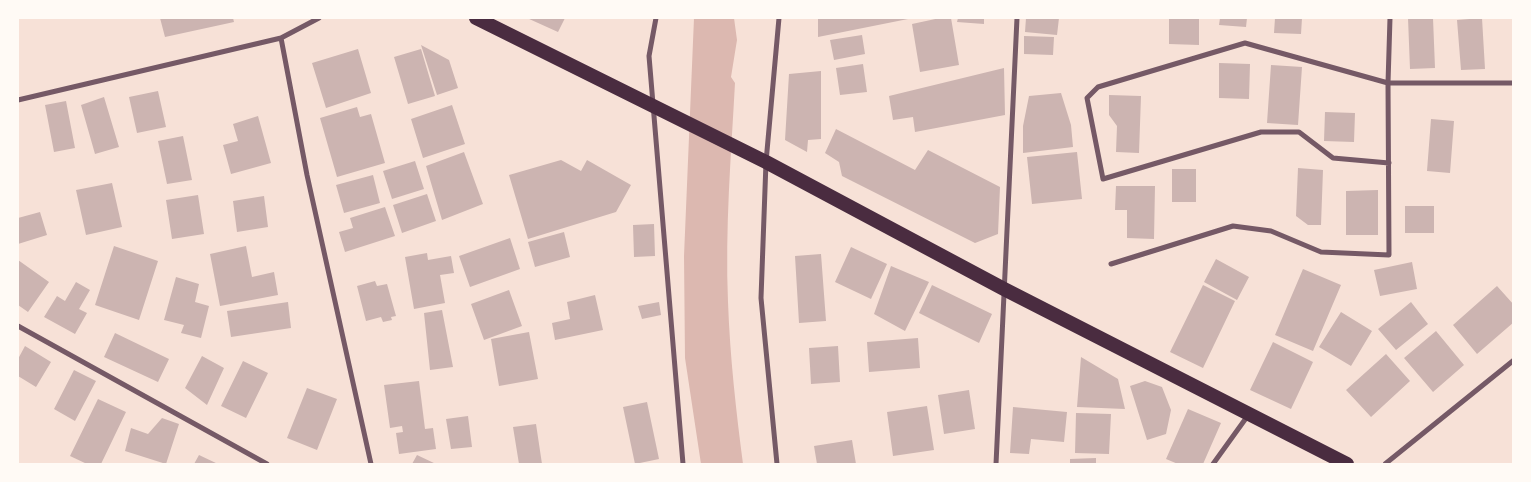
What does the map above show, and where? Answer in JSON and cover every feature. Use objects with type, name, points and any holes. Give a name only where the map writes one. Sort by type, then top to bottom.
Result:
[{"type":"highway","points":[[476,18],[766,162],[1004,289],[1345,464]]},
{"type":"street","points":[[18,100],[281,38],[319,18]]},
{"type":"street","points":[[656,18],[649,56],[659,197],[683,464]]},
{"type":"street","points":[[778,18],[766,162],[761,298],[778,464]]},
{"type":"street","points":[[996,464],[1017,18]]},
{"type":"street","points":[[1111,264],[1233,226],[1271,231],[1322,252],[1389,255],[1388,83],[1390,18]]},
{"type":"street","points":[[281,38],[307,175],[371,464]]},
{"type":"street","points":[[1389,163],[1333,158],[1299,132],[1262,132],[1103,179],[1086,98],[1098,87],[1245,43],[1388,83],[1514,83]]},
{"type":"street","points":[[18,326],[267,464]]},
{"type":"street","points":[[1385,464],[1514,360]]},
{"type":"street","points":[[1213,464],[1250,414]]},
{"type":"shaded area","points":[[694,18],[734,18],[737,40],[731,77],[735,83],[727,275],[732,363],[743,464],[701,464],[685,358],[684,256]]},
{"type":"building","points":[[160,18],[233,18],[234,22],[165,37]]},
{"type":"building","points":[[527,18],[565,18],[558,32]]},
{"type":"building","points":[[818,18],[913,18],[818,37]]},
{"type":"building","points":[[940,18],[951,18],[959,65],[920,72],[912,24]]},
{"type":"building","points":[[958,18],[984,18],[984,24],[957,22]]},
{"type":"building","points":[[1026,18],[1059,18],[1057,35],[1025,32]]},
{"type":"building","points":[[1169,18],[1199,18],[1199,45],[1169,44]]},
{"type":"building","points":[[1220,18],[1247,18],[1246,27],[1219,25]]},
{"type":"building","points":[[1275,18],[1302,18],[1301,34],[1274,33]]},
{"type":"building","points":[[1408,18],[1433,18],[1435,68],[1410,69]]},
{"type":"building","points":[[1482,18],[1485,69],[1461,70],[1457,20]]},
{"type":"building","points":[[862,35],[865,54],[834,60],[830,40]]},
{"type":"building","points":[[1024,36],[1054,37],[1053,55],[1024,54]]},
{"type":"building","points":[[421,45],[449,60],[458,88],[437,95]]},
{"type":"building","points":[[358,49],[371,93],[326,108],[312,63]]},
{"type":"building","points":[[421,49],[435,96],[408,104],[394,57]]},
{"type":"building","points":[[1219,63],[1250,64],[1249,99],[1219,98]]},
{"type":"building","points":[[863,64],[867,92],[840,95],[836,68]]},
{"type":"building","points":[[1271,65],[1302,67],[1298,125],[1267,123]]},
{"type":"building","points":[[1004,68],[1005,115],[915,132],[913,117],[893,120],[889,96]]},
{"type":"building","points":[[821,71],[821,139],[808,140],[807,152],[785,140],[789,74]]},
{"type":"building","points":[[158,91],[166,127],[137,133],[129,97]]},
{"type":"building","points":[[1061,93],[1071,125],[1073,147],[1023,153],[1023,126],[1029,96]]},
{"type":"building","points":[[1109,95],[1141,96],[1139,153],[1116,152],[1117,126],[1109,115]]},
{"type":"building","points":[[104,97],[119,147],[95,154],[81,105]]},
{"type":"building","points":[[66,101],[75,148],[54,152],[45,105]]},
{"type":"building","points":[[452,105],[465,144],[423,158],[411,119]]},
{"type":"building","points":[[357,107],[360,117],[371,114],[385,163],[337,177],[320,118]]},
{"type":"building","points":[[1325,112],[1355,113],[1354,142],[1324,141]]},
{"type":"building","points":[[258,116],[271,163],[231,174],[223,145],[238,141],[233,124]]},
{"type":"building","points":[[1431,119],[1454,121],[1450,173],[1427,171]]},
{"type":"building","points":[[836,129],[915,170],[928,150],[1000,187],[998,234],[975,243],[842,176],[839,162],[825,153]]},
{"type":"building","points":[[183,136],[192,180],[167,184],[158,141]]},
{"type":"building","points":[[464,152],[483,204],[442,220],[426,166]]},
{"type":"building","points":[[1077,152],[1082,199],[1032,204],[1027,157]]},
{"type":"building","points":[[561,160],[581,171],[587,160],[631,185],[616,212],[528,239],[509,175]]},
{"type":"building","points":[[415,161],[424,189],[392,199],[383,171]]},
{"type":"building","points":[[1298,168],[1323,170],[1321,225],[1308,225],[1296,216]]},
{"type":"building","points":[[1172,169],[1196,169],[1196,202],[1172,202]]},
{"type":"building","points":[[373,175],[380,203],[344,213],[336,185]]},
{"type":"building","points":[[112,183],[122,227],[86,235],[76,190]]},
{"type":"building","points":[[1116,186],[1155,186],[1154,239],[1127,238],[1127,210],[1115,210]]},
{"type":"building","points":[[1378,190],[1378,235],[1346,235],[1346,191]]},
{"type":"building","points":[[427,194],[436,221],[402,233],[393,205]]},
{"type":"building","points":[[198,195],[204,234],[172,239],[166,200]]},
{"type":"building","points":[[264,196],[268,227],[237,232],[233,201]]},
{"type":"building","points":[[1405,206],[1434,206],[1434,233],[1405,233]]},
{"type":"building","points":[[385,207],[395,236],[345,252],[339,232],[353,228],[350,218]]},
{"type":"building","points":[[40,212],[47,235],[18,244],[18,218]]},
{"type":"building","points":[[654,224],[655,256],[634,257],[633,225]]},
{"type":"building","points":[[564,232],[570,257],[535,267],[528,242]]},
{"type":"building","points":[[510,238],[520,269],[470,287],[459,256]]},
{"type":"building","points":[[114,246],[158,261],[139,320],[95,305]]},
{"type":"building","points":[[246,246],[252,277],[274,272],[278,295],[220,306],[210,254]]},
{"type":"building","points":[[851,247],[887,264],[871,299],[835,282]]},
{"type":"building","points":[[427,253],[428,260],[451,256],[454,273],[440,275],[445,303],[414,309],[405,257]]},
{"type":"building","points":[[821,254],[826,321],[799,323],[795,256]]},
{"type":"building","points":[[1216,259],[1249,277],[1237,300],[1204,282]]},
{"type":"building","points":[[18,260],[49,282],[28,312],[18,305]]},
{"type":"building","points":[[1412,262],[1417,289],[1380,296],[1374,270]]},
{"type":"building","points":[[891,266],[929,282],[905,331],[874,314]]},
{"type":"building","points":[[1303,269],[1341,285],[1313,351],[1275,335]]},
{"type":"building","points":[[176,277],[199,284],[195,302],[209,306],[201,338],[181,333],[184,325],[164,320]]},
{"type":"building","points":[[375,281],[377,286],[387,284],[396,316],[391,317],[392,320],[383,322],[381,317],[366,321],[357,286]]},
{"type":"building","points":[[76,282],[90,290],[79,309],[87,313],[75,334],[44,317],[57,296],[65,301]]},
{"type":"building","points":[[932,285],[992,314],[979,343],[919,313]]},
{"type":"building","points":[[1203,285],[1235,301],[1203,368],[1170,352]]},
{"type":"building","points":[[1497,286],[1514,305],[1514,322],[1477,354],[1453,325]]},
{"type":"building","points":[[509,290],[522,326],[484,340],[471,304]]},
{"type":"building","points":[[595,295],[603,330],[555,340],[552,323],[570,319],[567,302]]},
{"type":"building","points":[[288,302],[291,328],[231,337],[227,311]]},
{"type":"building","points":[[659,302],[661,315],[642,319],[638,306]]},
{"type":"building","points":[[1411,302],[1428,324],[1396,350],[1378,329]]},
{"type":"building","points":[[442,310],[453,367],[430,370],[424,313]]},
{"type":"building","points":[[1341,312],[1372,331],[1351,366],[1319,347]]},
{"type":"building","points":[[1436,331],[1464,365],[1433,392],[1404,358]]},
{"type":"building","points":[[529,332],[538,379],[499,386],[491,339]]},
{"type":"building","points":[[115,333],[169,359],[158,382],[104,357]]},
{"type":"building","points":[[918,338],[920,368],[869,372],[867,342]]},
{"type":"building","points":[[1273,342],[1313,362],[1291,409],[1250,390]]},
{"type":"building","points":[[25,346],[51,362],[36,387],[18,376],[18,359]]},
{"type":"building","points":[[838,346],[840,382],[811,384],[809,348]]},
{"type":"building","points":[[1386,354],[1410,381],[1371,417],[1346,390]]},
{"type":"building","points":[[202,356],[224,368],[207,405],[185,388]]},
{"type":"building","points":[[1081,357],[1118,379],[1125,409],[1077,407]]},
{"type":"building","points":[[243,361],[268,373],[246,418],[221,406]]},
{"type":"building","points":[[74,370],[96,381],[75,421],[54,409]]},
{"type":"building","points":[[419,381],[425,429],[433,428],[436,449],[399,454],[396,433],[403,432],[402,426],[390,428],[384,385]]},
{"type":"building","points":[[1145,381],[1162,387],[1171,410],[1166,434],[1147,440],[1130,386]]},
{"type":"building","points":[[307,388],[337,399],[317,450],[287,438]]},
{"type":"building","points":[[969,390],[975,429],[944,434],[938,395]]},
{"type":"building","points":[[98,399],[126,412],[101,464],[87,464],[70,456]]},
{"type":"building","points":[[647,402],[659,459],[635,464],[623,407]]},
{"type":"building","points":[[927,406],[934,450],[893,456],[887,412]]},
{"type":"building","points":[[1013,407],[1067,412],[1064,442],[1031,439],[1029,454],[1010,453]]},
{"type":"building","points":[[1188,409],[1221,423],[1203,464],[1178,464],[1166,459]]},
{"type":"building","points":[[1076,413],[1111,414],[1109,454],[1075,453]]},
{"type":"building","points":[[468,416],[472,447],[451,449],[446,419]]},
{"type":"building","points":[[162,418],[179,424],[166,464],[125,451],[131,428],[148,434]]},
{"type":"building","points":[[536,424],[542,464],[519,464],[513,427]]},
{"type":"building","points":[[852,440],[856,464],[817,464],[814,446]]},
{"type":"building","points":[[199,455],[218,464],[194,464]]},
{"type":"building","points":[[417,455],[436,464],[412,464]]},
{"type":"building","points":[[1096,458],[1096,464],[1070,464],[1070,459]]}]
